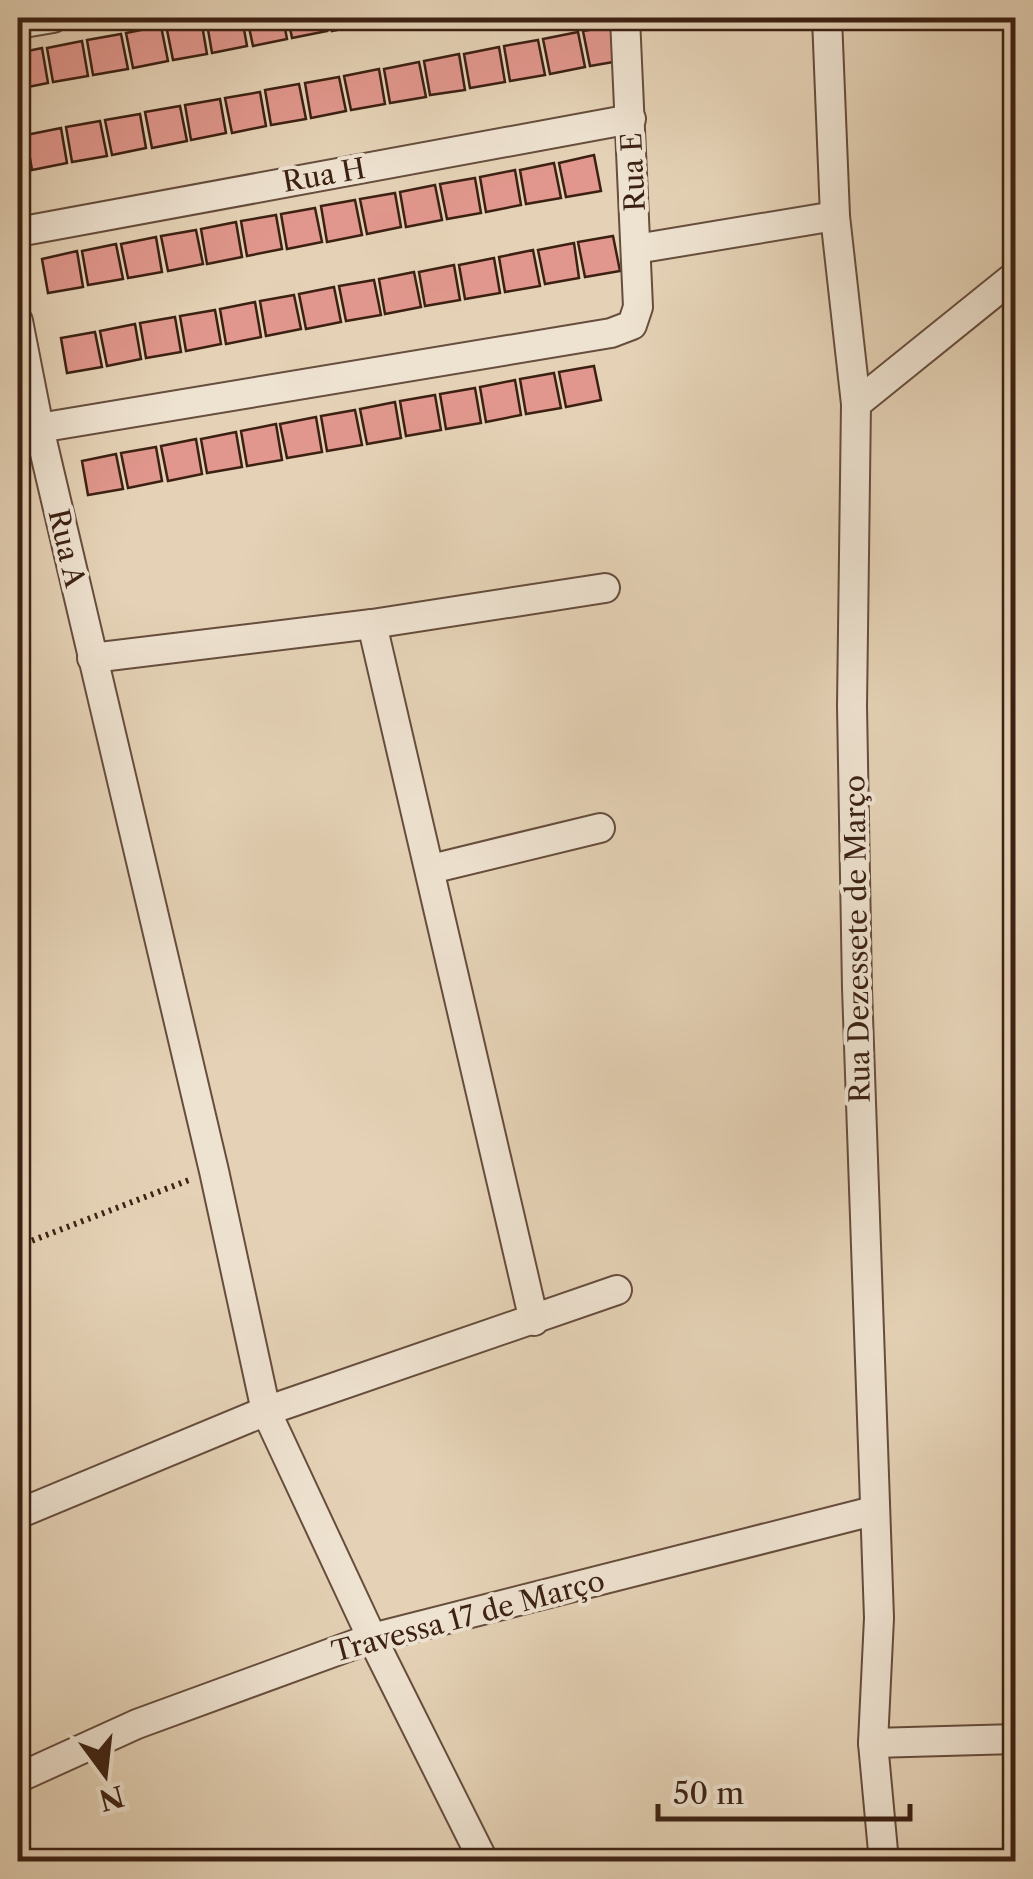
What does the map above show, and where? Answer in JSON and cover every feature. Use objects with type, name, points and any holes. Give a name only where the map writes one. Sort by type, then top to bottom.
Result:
[{"type":"street","points":[[18,24],[54,18]]},
{"type":"street","name":"Rua E","points":[[39,428],[611,333],[632,325],[638,307],[625,18]]},
{"type":"street","name":"Rua Dezessete de Março","points":[[827,18],[835,216],[856,404],[853,763],[879,1618],[873,1744],[884,1862]]},
{"type":"street","name":"Rua H","points":[[18,232],[631,118]]},
{"type":"street","points":[[636,249],[835,216]]},
{"type":"street","points":[[856,404],[1016,275]]},
{"type":"street","name":"Rua A","points":[[19,339],[214,1171],[266,1411],[372,1638],[484,1862]]},
{"type":"street","points":[[92,658],[372,624],[605,588]]},
{"type":"street","points":[[372,624],[534,1321]]},
{"type":"street","points":[[431,870],[600,828]]},
{"type":"street","points":[[18,1514],[266,1411],[617,1290]]},
{"type":"street","name":"Travessa 17 de Março","points":[[18,1778],[137,1724],[372,1638],[873,1511]]},
{"type":"street","points":[[873,1744],[1016,1739]]},
{"type":"path","points":[[18,1246],[214,1171]]},
{"type":"building","points":[[206,18],[242,18],[247,46],[212,53]]},
{"type":"building","points":[[247,18],[283,18],[287,39],[253,46]]},
{"type":"building","points":[[288,18],[324,18],[327,31],[292,38]]},
{"type":"building","points":[[330,18],[366,18],[367,24],[332,31]]},
{"type":"building","points":[[201,19],[207,54],[173,60],[166,25]]},
{"type":"building","points":[[618,25],[625,60],[590,66],[583,31]]},
{"type":"building","points":[[161,26],[168,61],[133,68],[126,33]]},
{"type":"building","points":[[578,32],[585,67],[550,74],[543,39]]},
{"type":"building","points":[[121,34],[128,69],[93,75],[87,40]]},
{"type":"building","points":[[538,40],[545,75],[510,81],[504,46]]},
{"type":"building","points":[[82,41],[88,76],[53,82],[47,48]]},
{"type":"building","points":[[499,47],[505,82],[470,88],[464,54]]},
{"type":"building","points":[[42,48],[48,83],[18,89],[18,53]]},
{"type":"building","points":[[459,54],[465,90],[430,95],[424,61]]},
{"type":"building","points":[[419,62],[426,97],[390,103],[384,69]]},
{"type":"building","points":[[379,69],[385,104],[351,110],[344,76]]},
{"type":"building","points":[[339,77],[346,111],[311,118],[305,83]]},
{"type":"building","points":[[299,84],[306,119],[271,125],[265,90]]},
{"type":"building","points":[[260,92],[266,126],[232,133],[225,98]]},
{"type":"building","points":[[220,99],[226,133],[191,140],[185,105]]},
{"type":"building","points":[[180,106],[187,141],[152,148],[145,112]]},
{"type":"building","points":[[140,114],[146,148],[112,155],[105,120]]},
{"type":"building","points":[[100,121],[107,156],[72,162],[66,127]]},
{"type":"building","points":[[61,128],[67,163],[32,170],[26,135]]},
{"type":"building","points":[[594,155],[601,191],[566,197],[559,163]]},
{"type":"building","points":[[554,163],[561,198],[526,204],[520,170]]},
{"type":"building","points":[[515,170],[521,205],[486,212],[480,177]]},
{"type":"building","points":[[475,178],[481,213],[447,219],[440,184]]},
{"type":"building","points":[[435,185],[442,220],[406,227],[400,192]]},
{"type":"building","points":[[395,193],[401,227],[367,234],[360,199]]},
{"type":"building","points":[[355,200],[362,235],[327,242],[321,206]]},
{"type":"building","points":[[315,208],[322,242],[287,249],[281,214]]},
{"type":"building","points":[[276,215],[282,249],[247,256],[241,221]]},
{"type":"building","points":[[236,222],[242,257],[207,264],[201,229]]},
{"type":"building","points":[[196,230],[203,264],[168,271],[161,236]]},
{"type":"building","points":[[613,236],[620,271],[585,277],[578,242]]},
{"type":"building","points":[[156,237],[162,272],[128,278],[121,244]]},
{"type":"building","points":[[574,243],[579,278],[545,284],[538,250]]},
{"type":"building","points":[[116,244],[123,279],[88,285],[82,251]]},
{"type":"building","points":[[533,250],[540,286],[505,292],[499,257]]},
{"type":"building","points":[[77,251],[83,287],[48,293],[42,259]]},
{"type":"building","points":[[494,258],[500,293],[465,299],[459,265]]},
{"type":"building","points":[[454,265],[460,300],[425,306],[419,272]]},
{"type":"building","points":[[414,272],[421,307],[385,314],[379,279]]},
{"type":"building","points":[[374,280],[381,315],[346,321],[339,286]]},
{"type":"building","points":[[334,287],[341,322],[306,329],[299,294]]},
{"type":"building","points":[[294,295],[301,329],[266,336],[260,301]]},
{"type":"building","points":[[255,302],[261,337],[226,344],[220,309]]},
{"type":"building","points":[[215,310],[221,344],[186,351],[180,316]]},
{"type":"building","points":[[175,317],[181,352],[146,358],[140,323]]},
{"type":"building","points":[[135,324],[141,359],[107,366],[100,331]]},
{"type":"building","points":[[95,332],[102,367],[67,373],[61,338]]},
{"type":"building","points":[[594,366],[601,400],[566,407],[559,372]]},
{"type":"building","points":[[554,373],[561,408],[526,414],[520,379]]},
{"type":"building","points":[[515,380],[521,415],[486,422],[480,387]]},
{"type":"building","points":[[475,388],[481,423],[446,429],[440,394]]},
{"type":"building","points":[[435,395],[441,430],[406,436],[400,401]]},
{"type":"building","points":[[395,402],[401,438],[367,444],[360,409]]},
{"type":"building","points":[[355,410],[362,445],[327,451],[321,416]]},
{"type":"building","points":[[316,417],[322,452],[287,458],[280,424]]},
{"type":"building","points":[[276,424],[282,460],[247,466],[241,431]]},
{"type":"building","points":[[236,432],[242,467],[207,473],[201,439]]},
{"type":"building","points":[[196,439],[202,474],[168,481],[161,446]]},
{"type":"building","points":[[156,447],[162,481],[128,488],[121,453]]},
{"type":"building","points":[[116,454],[123,489],[88,495],[82,461]]}]
